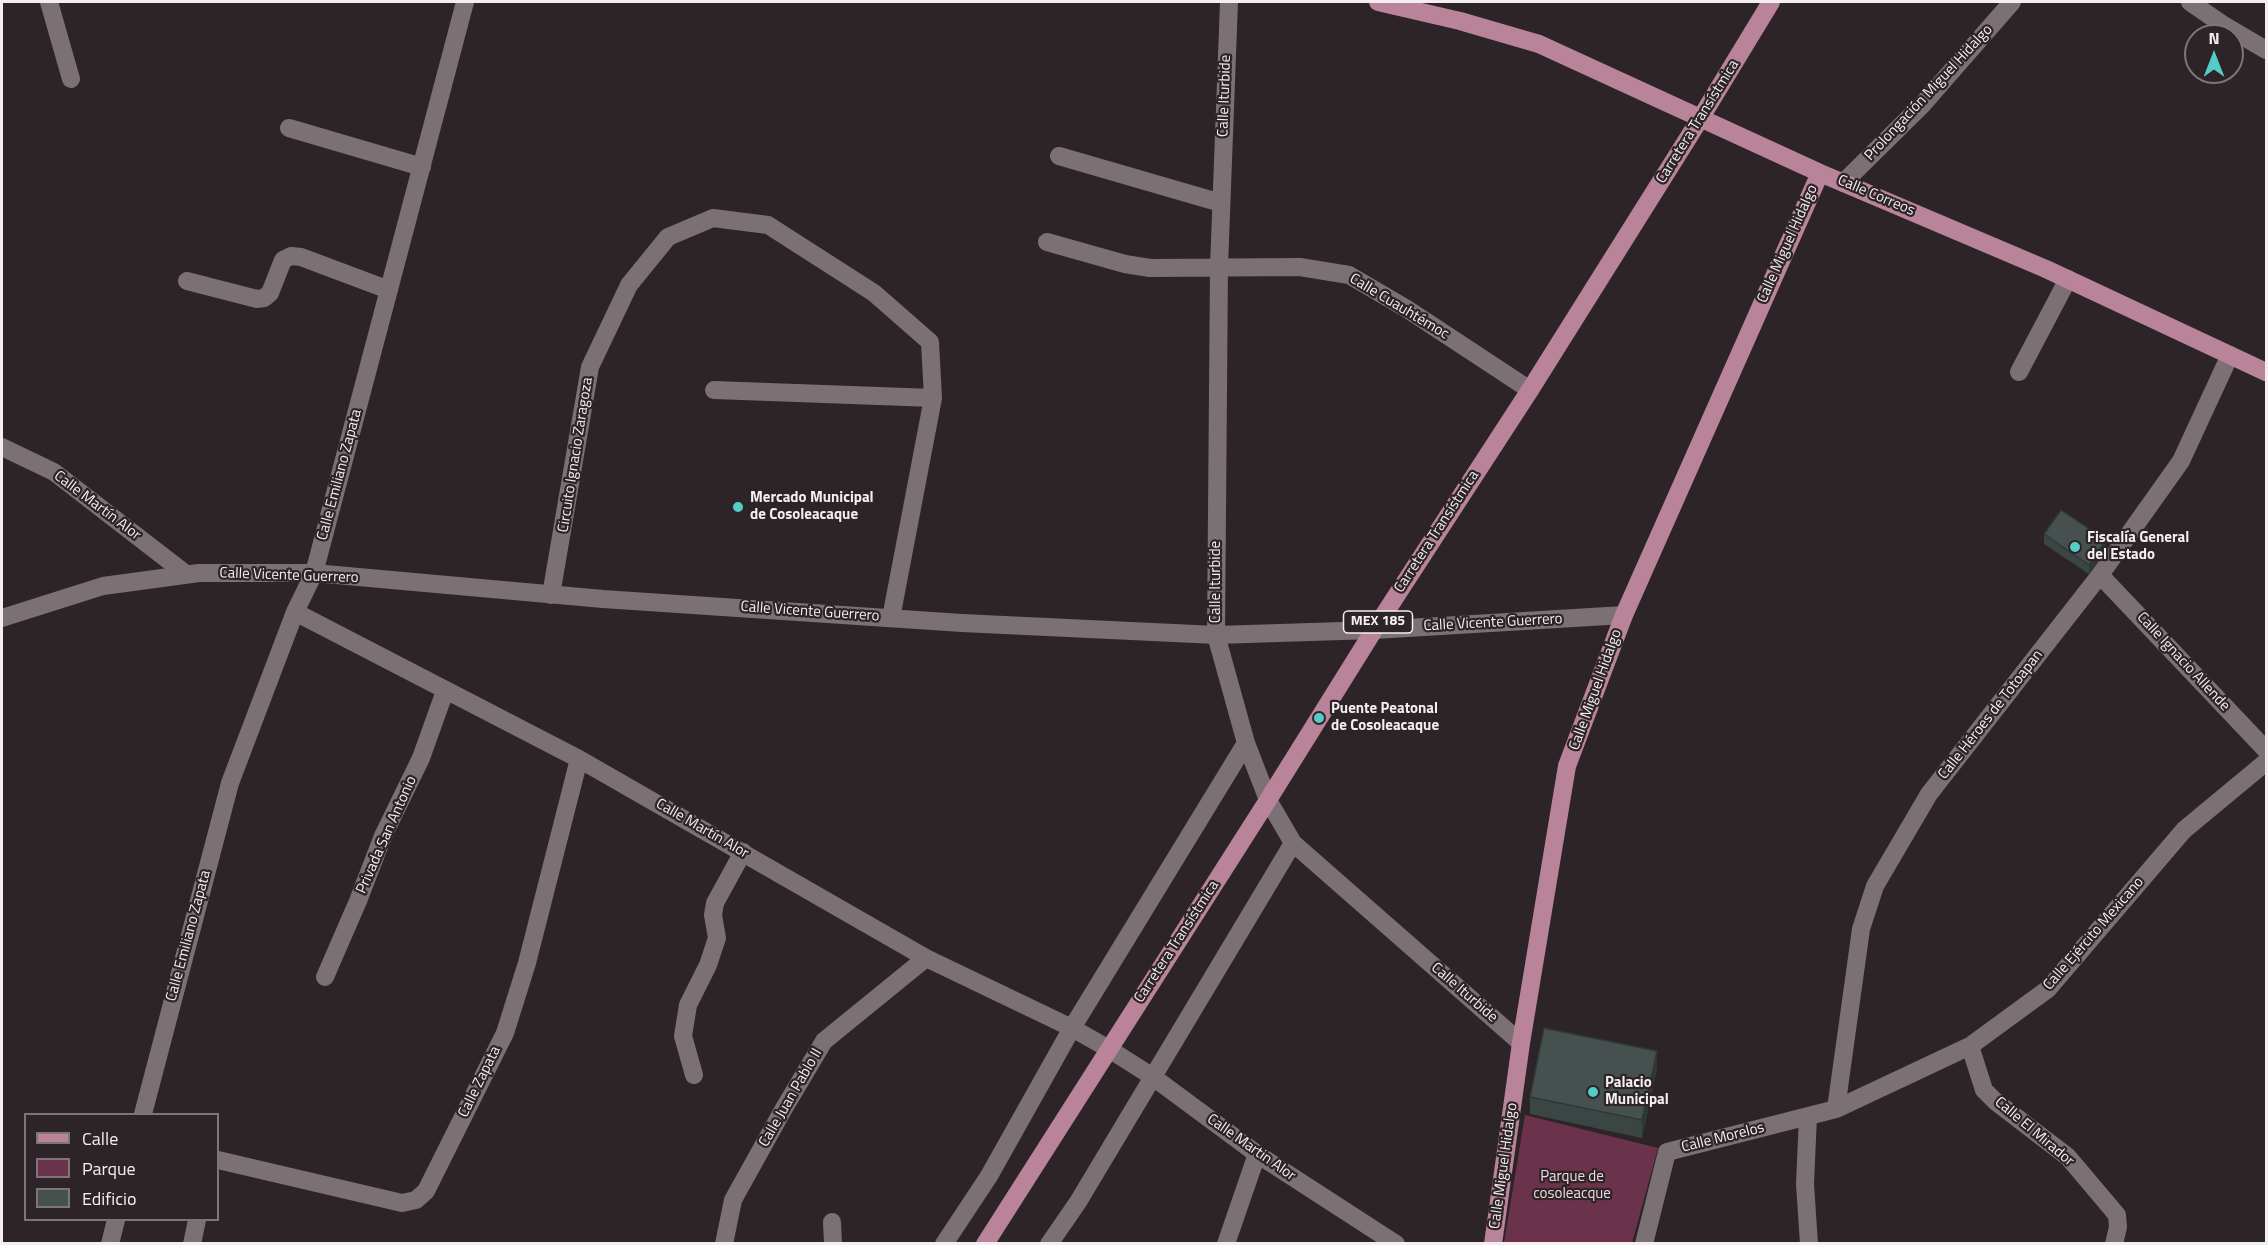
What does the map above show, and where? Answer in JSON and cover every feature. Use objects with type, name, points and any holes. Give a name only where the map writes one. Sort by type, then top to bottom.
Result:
[{"type":"main road","name":"Calle Correos","points":[[1378,2],[1460,21],[1539,44],[1843,183],[2068,279],[2266,372]]},
{"type":"main road","name":"Carretera Transístmica","points":[[985,1244],[1374,630],[1530,390],[1772,2]]},
{"type":"main road","name":"Calle Miguel Hidalgo","points":[[1493,1244],[1521,1043],[1568,766],[1624,615],[1820,172]]},
{"type":"street","points":[[49,2],[72,79]]},
{"type":"street","name":"Calle Emiliano Zapata","points":[[143,1113],[230,783],[295,612],[314,573],[465,2]]},
{"type":"street","name":"Calle Iturbide","points":[[1229,2],[1219,267],[1216,635],[1246,742],[1268,800],[1293,843],[1521,1043]]},
{"type":"street","name":"Prolongación Miguel Hidalgo","points":[[1843,183],[1922,105],[2012,2]]},
{"type":"street","points":[[2190,2],[2266,50]]},
{"type":"street","points":[[288,128],[422,167]]},
{"type":"street","points":[[1059,156],[1221,203]]},
{"type":"street","name":"Circuito Ignacio Zaragoza","points":[[551,595],[590,367],[629,285],[668,237],[713,218],[768,225],[874,293],[930,342],[933,398],[891,618]]},
{"type":"street","name":"Calle Cuauhtémoc","points":[[1047,242],[1125,264],[1150,268],[1300,267],[1349,275],[1407,309],[1530,390]]},
{"type":"street","points":[[187,281],[257,299],[264,298],[270,293],[284,260],[291,256],[301,257],[389,290]]},
{"type":"street","points":[[2019,372],[2068,279]]},
{"type":"street","name":"Calle Héroes de Totoapan","points":[[1836,1109],[1861,929],[1875,886],[1929,794],[2100,575],[2181,461],[2230,355]]},
{"type":"street","points":[[714,390],[933,398]]},
{"type":"street","name":"Calle Martín Alor","points":[[2,447],[54,472],[186,574]]},
{"type":"street","name":"Calle Vicente Guerrero","points":[[2,618],[103,586],[186,574],[314,573],[551,595],[891,618],[1216,635],[1374,630],[1624,615]]},
{"type":"street","name":"Calle Ignacio Allende","points":[[2100,575],[2266,750]]},
{"type":"street","name":"Calle Martín Alor","points":[[295,612],[579,759],[926,958],[1072,1028],[1109,1049]]},
{"type":"street","name":"Privada San Antonio","points":[[325,977],[383,836],[422,758],[445,691]]},
{"type":"street","points":[[944,1244],[989,1176],[1072,1028],[1246,742]]},
{"type":"street","name":"Calle Zapata","points":[[219,1160],[402,1203],[416,1200],[426,1191],[505,1033],[526,963],[579,759]]},
{"type":"street","name":"Calle Ejército Mexicano","points":[[1836,1109],[1970,1046],[2048,989],[2184,830],[2266,762]]},
{"type":"street","points":[[1049,1244],[1078,1202],[1293,843]]},
{"type":"street","points":[[694,1075],[683,1036],[688,1005],[708,965],[717,938],[712,915],[715,903],[743,852]]},
{"type":"street","name":"Calle Juan Pablo II","points":[[724,1244],[733,1200],[825,1041],[926,958]]},
{"type":"street","name":"Calle El Mirador","points":[[1970,1046],[1984,1090],[2068,1157],[2117,1215],[2118,1227],[2114,1244]]},
{"type":"street","name":"Calle Martin Alor","points":[[1109,1049],[1153,1077],[1257,1154],[1396,1244]]},
{"type":"street","name":"Calle Morelos","points":[[1644,1244],[1668,1152],[1836,1109]]},
{"type":"street","points":[[1808,1116],[1805,1184],[1809,1244]]},
{"type":"street","points":[[1226,1244],[1257,1154]]},
{"type":"street","points":[[110,1244],[116,1221]]},
{"type":"street","points":[[192,1244],[197,1221]]},
{"type":"street","points":[[832,1222],[834,1244]]},
{"type":"green space","name":"Parque de cosoleacque","points":[[1525,1115],[1658,1148],[1632,1243],[1504,1243]]},
{"type":"building","name":"Fiscalía General del Estado","points":[[2061,510],[2106,540],[2089,565],[2044,534]]},
{"type":"building","name":"Palacio Municipal","points":[[1544,1028],[1657,1051],[1642,1120],[1530,1097]]},
{"type":"place","name":"Mercado Municipal de Cosoleacaque","points":[[738,507]]},
{"type":"place","name":"Fiscalía General del Estado","points":[[2075,547]]},
{"type":"place","name":"Puente Peatonal de Cosoleacaque","points":[[1319,718]]},
{"type":"place","name":"Palacio Municipal","points":[[1593,1092]]}]
